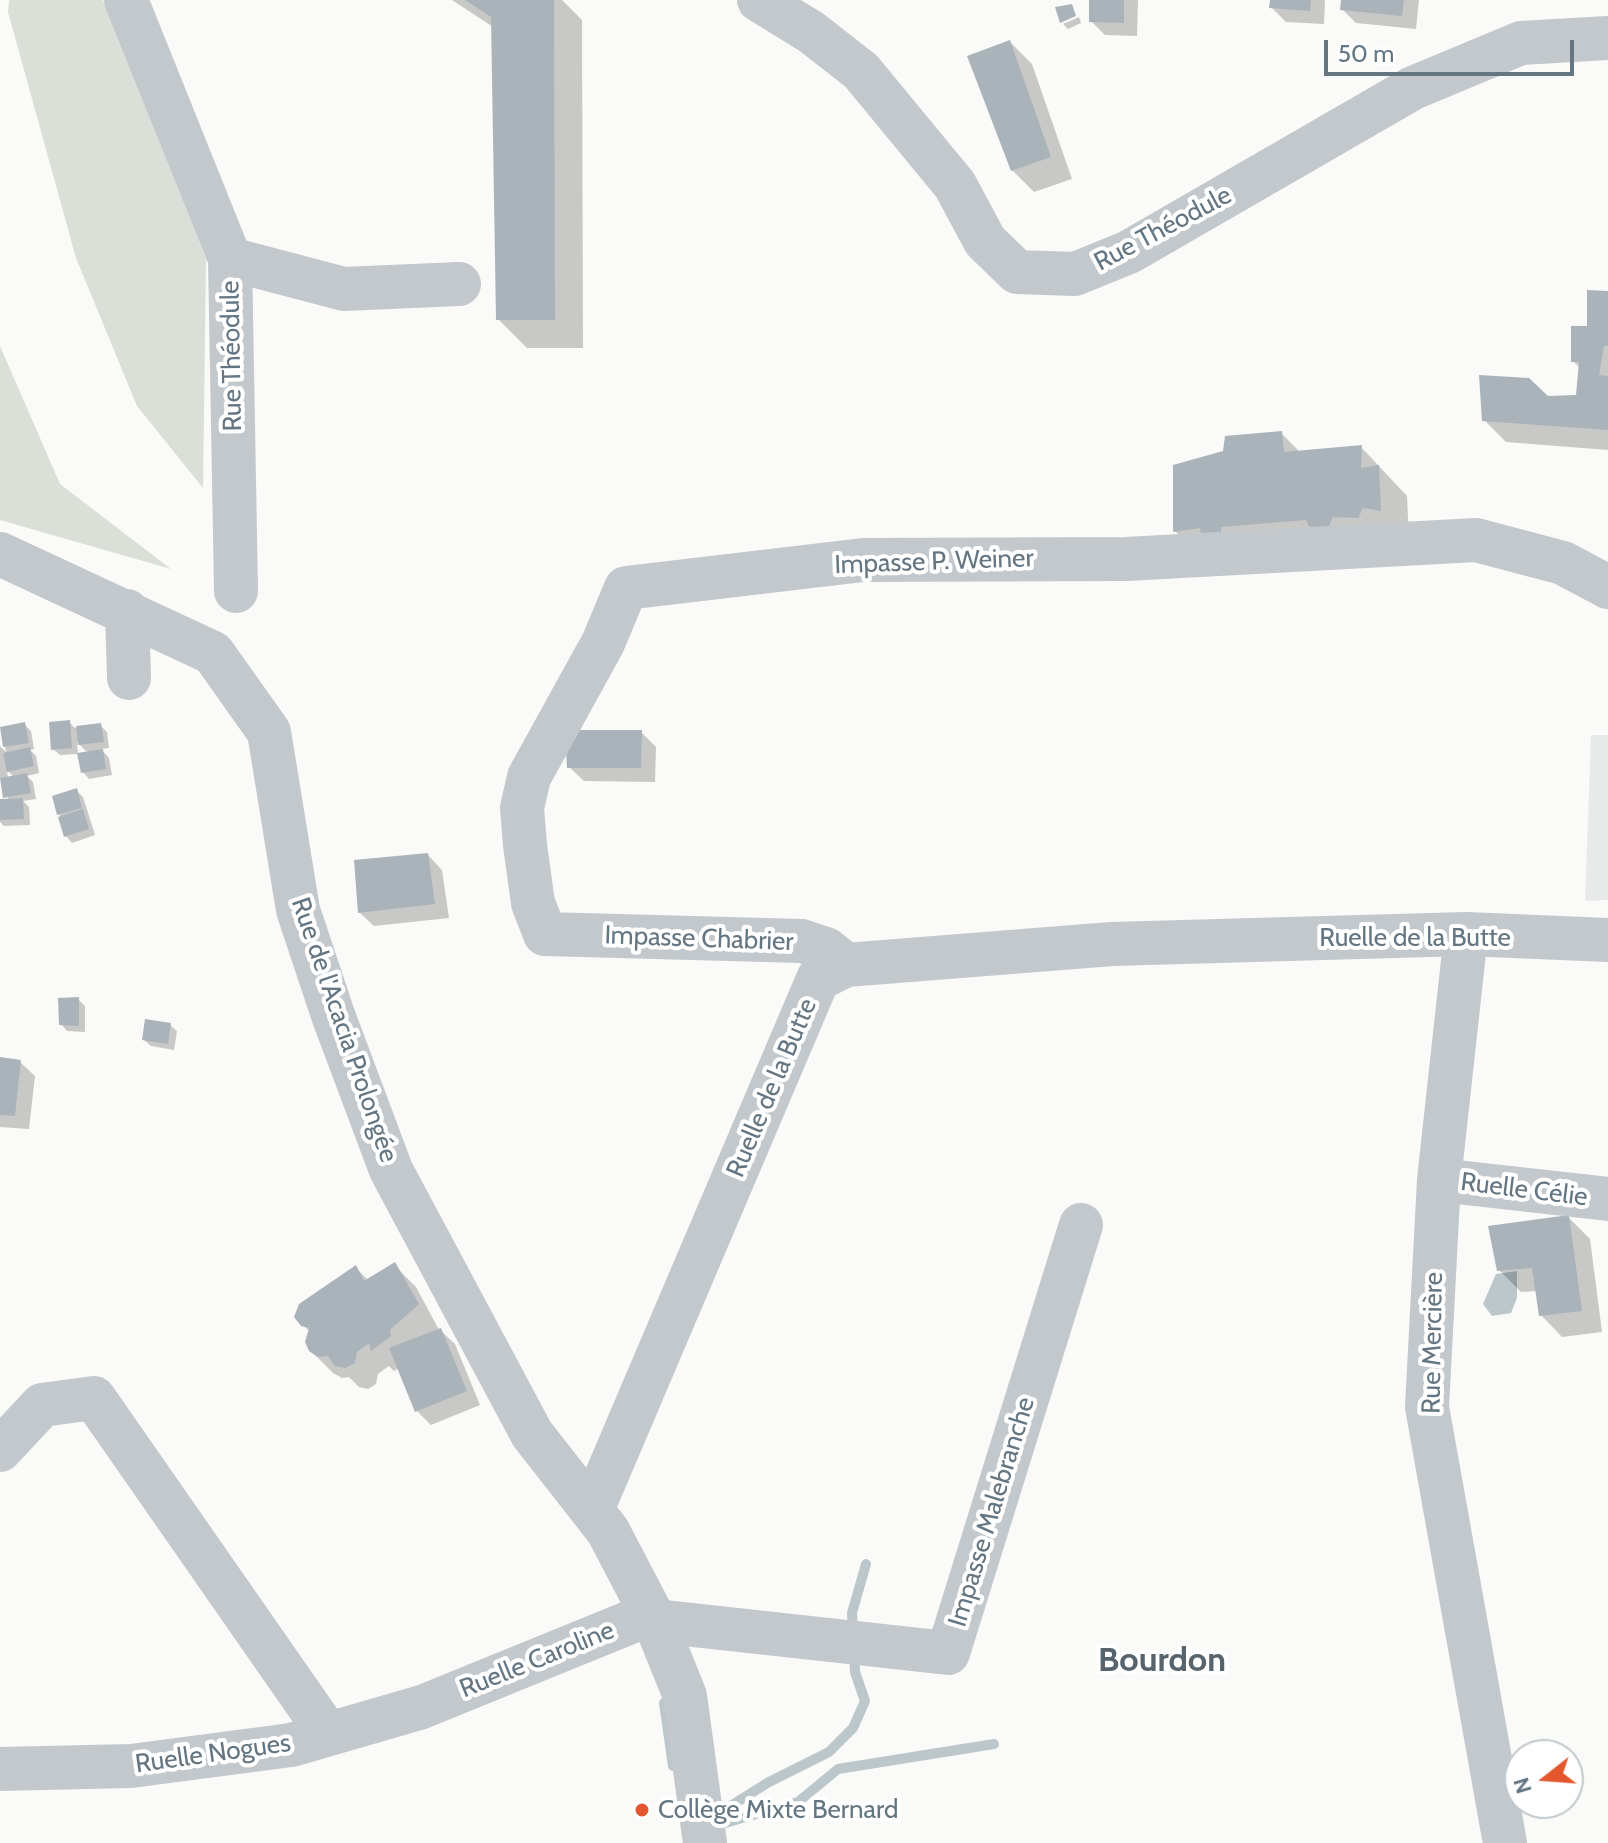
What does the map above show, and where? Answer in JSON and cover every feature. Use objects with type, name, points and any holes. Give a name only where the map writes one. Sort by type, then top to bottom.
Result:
[{"type":"street","points":[[126,0],[230,259]]},
{"type":"street","name":"Rue Théodule","points":[[759,0],[811,32],[861,71],[955,185],[985,241],[1017,272],[1075,274],[1129,252],[1413,88],[1521,43],[1608,38]]},
{"type":"street","name":"Rue Théodule","points":[[236,591],[230,259],[344,289],[459,284]]},
{"type":"street","name":"Impasse P. Weiner","points":[[545,934],[533,903],[525,845],[522,808],[529,777],[603,643],[626,588],[863,560],[1126,559],[1476,540],[1563,563],[1608,587]]},
{"type":"street","name":"Rue de l'Acacia Prolongée","points":[[0,554],[213,653],[269,732],[298,910],[391,1170],[532,1434],[592,1510]]},
{"type":"street","points":[[127,611],[129,678]]},
{"type":"street","name":"Impasse Chabrier","points":[[545,934],[802,941],[826,949],[846,965]]},
{"type":"street","name":"Ruelle de la Butte","points":[[592,1510],[818,979],[846,965],[1112,944],[1466,934],[1608,940]]},
{"type":"street","name":"Rue Mercière","points":[[1466,934],[1439,1180],[1427,1407],[1505,1843]]},
{"type":"street","name":"Ruelle Célie","points":[[1439,1180],[1608,1199]]},
{"type":"street","name":"Impasse Malebranche","points":[[654,1619],[948,1653],[1081,1225]]},
{"type":"street","points":[[0,1450],[42,1405],[94,1398],[328,1734]]},
{"type":"street","points":[[592,1510],[608,1531],[654,1619],[685,1696],[704,1822]]},
{"type":"street","name":"Ruelle Caroline","points":[[422,1707],[638,1619],[654,1619]]},
{"type":"street","name":"Ruelle Nogues","points":[[0,1769],[131,1766],[291,1745],[422,1707]]},
{"type":"shaded area","points":[[9,0],[103,0],[206,259],[203,488],[137,406],[76,258],[8,12]]},
{"type":"shaded area","points":[[0,346],[60,484],[171,569],[0,520]]},
{"type":"shaded area","points":[[1591,735],[1608,735],[1608,900],[1585,901]]},
{"type":"shaded area","points":[[1517,1271],[1517,1298],[1511,1313],[1492,1316],[1483,1304],[1496,1274]]},
{"type":"building","points":[[465,0],[554,0],[555,320],[496,320],[491,17]]},
{"type":"building","points":[[1089,0],[1124,0],[1124,23],[1089,22]]},
{"type":"building","points":[[1270,0],[1311,0],[1310,11],[1269,8]]},
{"type":"building","points":[[1341,0],[1404,0],[1402,16],[1340,10]]},
{"type":"building","points":[[1072,4],[1076,16],[1060,23],[1055,7]]},
{"type":"building","points":[[1010,40],[1051,157],[1011,171],[967,56]]},
{"type":"building","points":[[1587,290],[1608,291],[1608,346],[1604,346],[1599,375],[1608,376],[1608,430],[1482,421],[1479,375],[1529,378],[1548,396],[1576,395],[1579,362],[1571,362],[1571,326],[1587,326]]},
{"type":"building","points":[[1282,431],[1284,452],[1362,445],[1361,468],[1379,465],[1381,511],[1363,508],[1358,518],[1333,517],[1328,528],[1310,528],[1306,520],[1221,527],[1221,537],[1201,534],[1200,528],[1173,532],[1173,465],[1223,451],[1225,436]]},
{"type":"building","points":[[70,720],[72,748],[51,750],[49,722]]},
{"type":"building","points":[[25,722],[29,743],[3,747],[0,727]]},
{"type":"building","points":[[101,723],[104,742],[78,745],[76,726]]},
{"type":"building","points":[[565,730],[642,730],[641,768],[567,768]]},
{"type":"building","points":[[30,747],[34,766],[7,772],[3,753]]},
{"type":"building","points":[[103,749],[106,769],[81,773],[77,753]]},
{"type":"building","points":[[27,773],[31,793],[3,798],[0,778]]},
{"type":"building","points":[[77,788],[82,808],[57,815],[52,796]]},
{"type":"building","points":[[23,798],[24,819],[0,820],[0,799]]},
{"type":"building","points":[[83,809],[89,829],[64,837],[58,817]]},
{"type":"building","points":[[428,853],[435,904],[358,913],[354,860]]},
{"type":"building","points":[[79,997],[79,1026],[59,1025],[58,998]]},
{"type":"building","points":[[145,1019],[171,1023],[168,1044],[142,1040]]},
{"type":"building","points":[[0,1057],[21,1060],[15,1116],[0,1115]]},
{"type":"building","points":[[1569,1215],[1582,1311],[1539,1316],[1532,1268],[1497,1271],[1488,1226]]},
{"type":"building","points":[[395,1262],[419,1304],[390,1330],[391,1336],[371,1351],[369,1343],[357,1352],[355,1363],[345,1368],[335,1366],[328,1356],[318,1357],[309,1351],[305,1342],[309,1328],[301,1326],[294,1317],[299,1304],[356,1265],[364,1281]]},
{"type":"building","points":[[441,1328],[467,1391],[415,1412],[389,1348]]},
{"type":"waterway","points":[[853,1632],[852,1613],[866,1564]]},
{"type":"waterway","points":[[713,1817],[769,1782],[829,1752],[853,1728],[865,1701],[855,1672],[854,1652]]},
{"type":"waterway","points":[[664,1703],[673,1766]]},
{"type":"waterway","points":[[711,1827],[798,1802],[838,1769],[994,1744]]},
{"type":"place","name":"Collège Mixte Bernard","points":[[642,1810]]},
{"type":"district","name":"Bourdon","points":[[1162,1661]]}]
